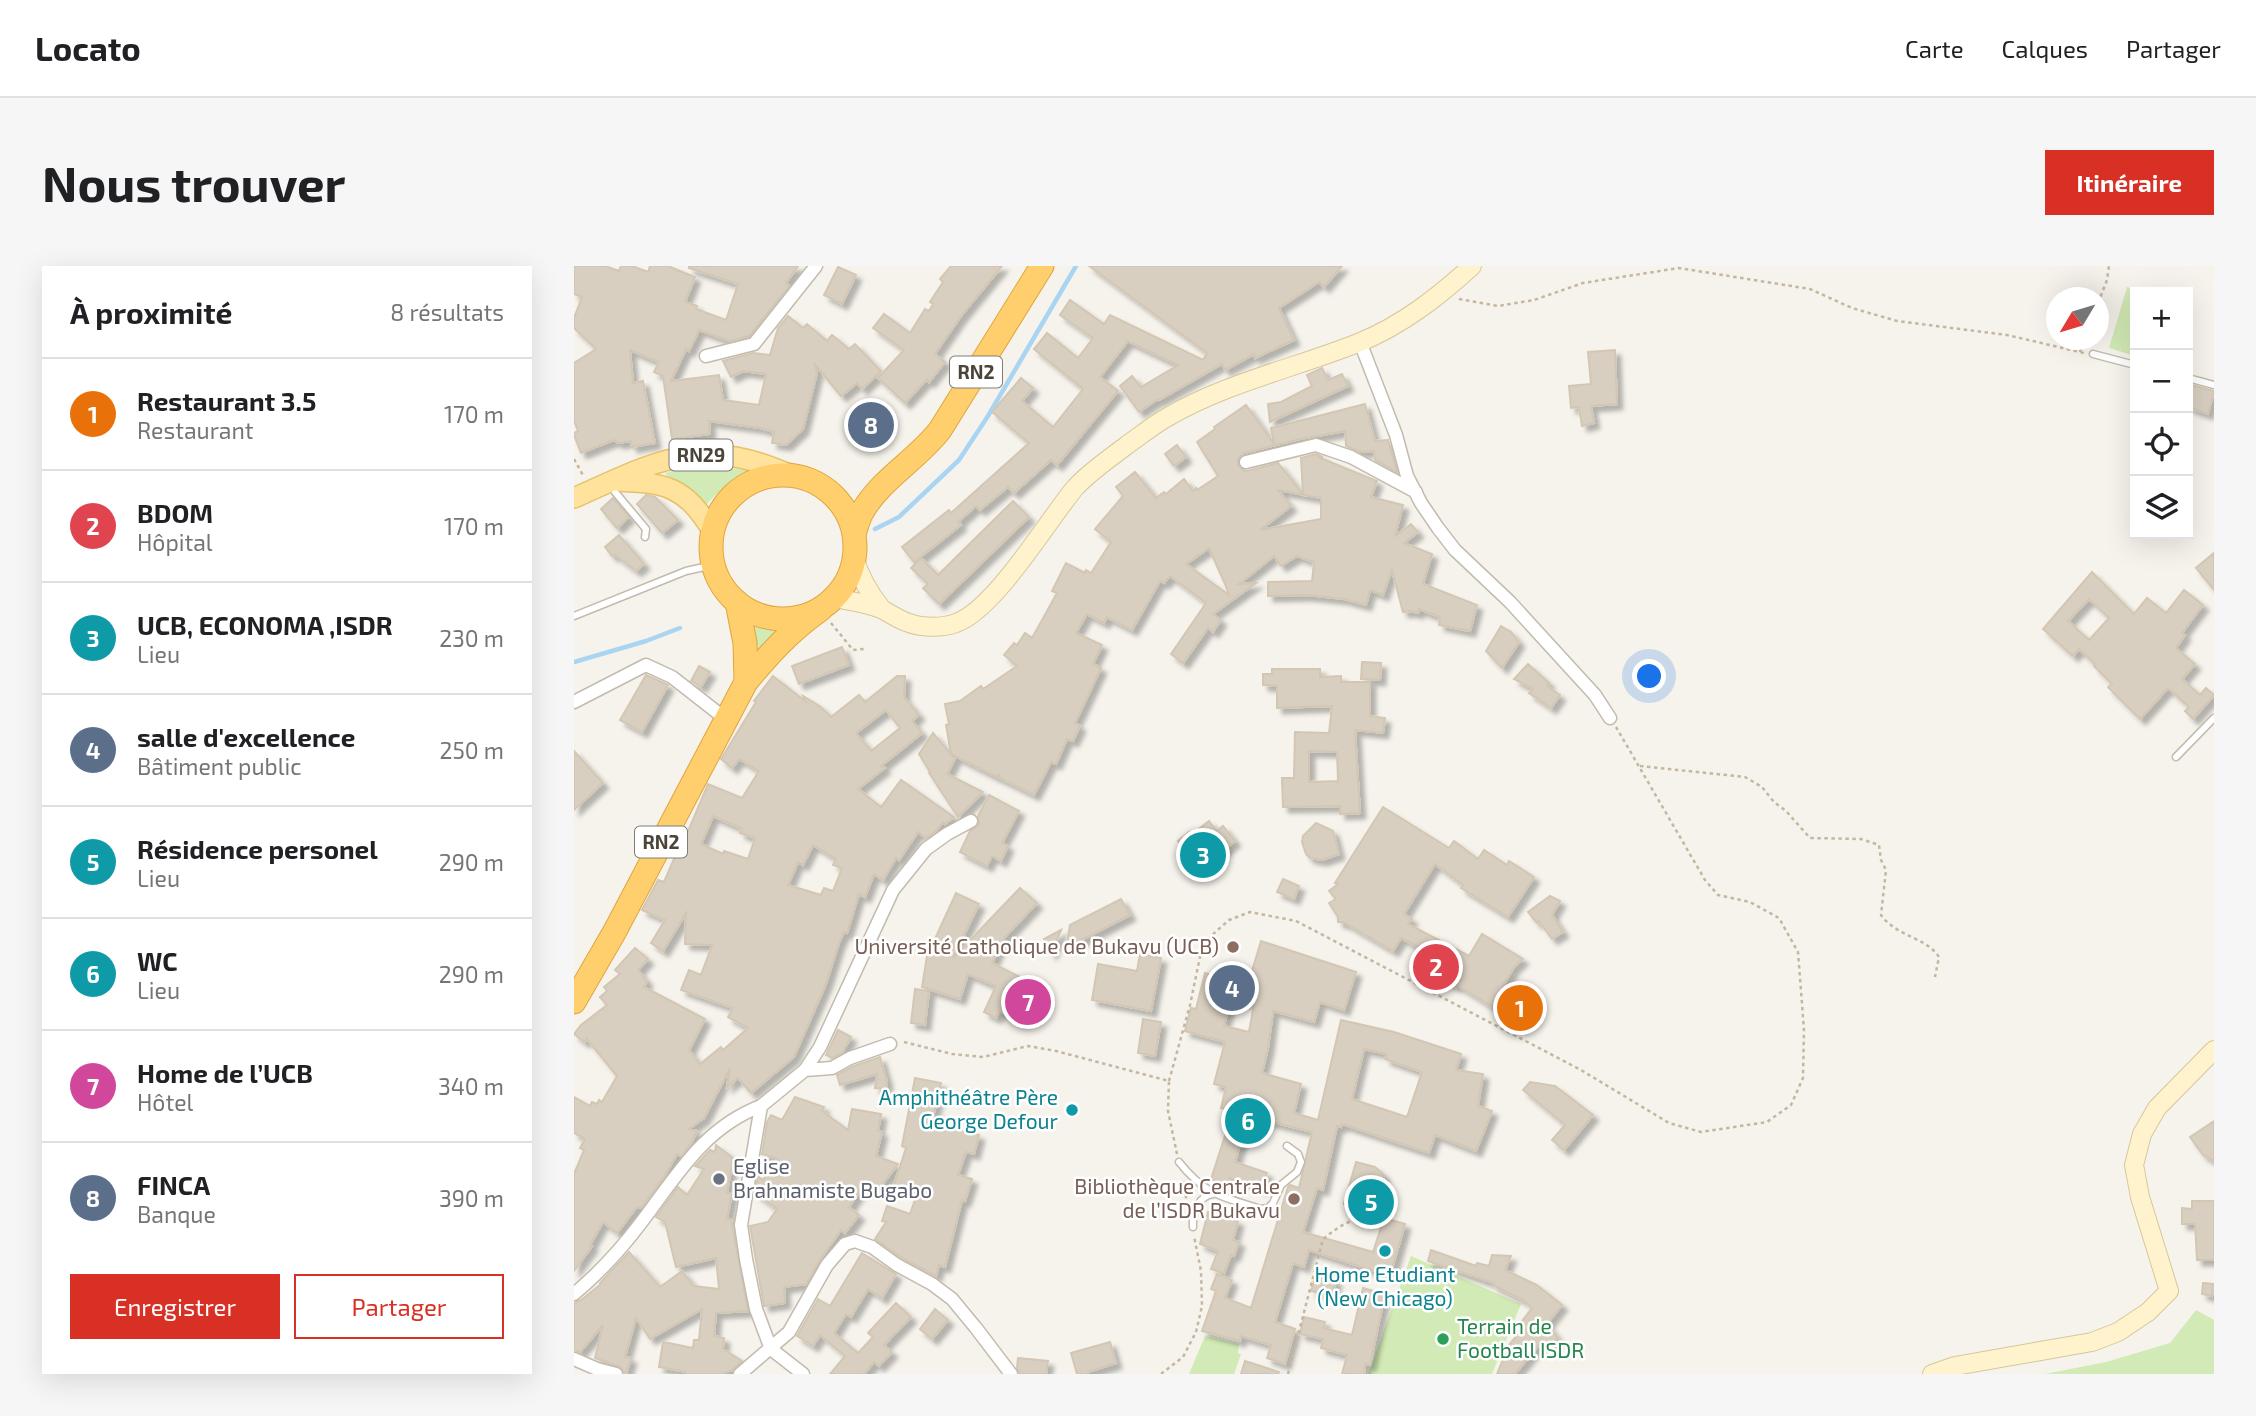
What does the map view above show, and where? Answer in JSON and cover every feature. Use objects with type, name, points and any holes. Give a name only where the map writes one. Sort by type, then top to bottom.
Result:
[{"type":"highway","name":"RN2","points":[[854,546],[861,515],[872,498],[927,446],[940,430],[1042,266]]},
{"type":"highway","name":"RN2","points":[[830,493],[844,495],[862,490],[900,470]]},
{"type":"highway","points":[[771,476],[793,476],[813,482],[830,493],[845,512],[854,546],[845,584],[827,604],[806,616],[782,619],[758,615],[737,602],[722,586],[713,565],[712,532],[720,512],[742,488],[751,482],[771,476]]},
{"type":"highway","name":"RN2","points":[[737,602],[745,643],[746,682]]},
{"type":"highway","name":"RN2","points":[[574,1002],[615,931],[746,682],[775,646],[827,604]]},
{"type":"main road","name":"RN29","points":[[574,498],[660,460],[685,455],[724,455],[749,459],[793,476]]},
{"type":"main road","name":"RN29","points":[[611,481],[653,482],[667,486],[694,506],[712,532]]},
{"type":"street","points":[[706,356],[754,344],[816,266]]},
{"type":"street","points":[[827,604],[863,603],[882,609],[908,623],[924,626],[956,624],[978,612],[1076,487],[1101,464],[1142,434],[1205,399],[1360,342],[1392,326],[1438,295],[1472,266]]},
{"type":"street","points":[[1360,342],[1396,435],[1407,476],[1437,528],[1455,550],[1510,602],[1595,695],[1610,718]]},
{"type":"street","points":[[1246,463],[1316,445],[1351,457],[1416,492]]},
{"type":"street","points":[[854,546],[859,574],[882,609]]},
{"type":"street","points":[[574,702],[646,665],[672,677],[727,720]]},
{"type":"street","points":[[574,1294],[590,1281],[637,1227],[707,1138],[741,1114],[761,1106],[805,1070],[820,1047],[893,890],[926,849],[971,821]]},
{"type":"street","points":[[805,1070],[832,1068],[850,1058],[890,1044]]},
{"type":"street","points":[[1932,1374],[1966,1364],[2091,1342],[2118,1332],[2148,1312],[2169,1290],[2140,1197],[2134,1165],[2142,1134],[2157,1108],[2214,1050]]},
{"type":"street","points":[[761,1106],[741,1225],[756,1309],[771,1349],[803,1374]]},
{"type":"street","points":[[740,1374],[789,1332],[827,1265],[845,1244],[855,1241],[872,1247],[952,1299],[1011,1374]]},
{"type":"street","points":[[574,1359],[616,1374]]},
{"type":"lane","points":[[2093,354],[2130,364]]},
{"type":"lane","points":[[2193,379],[2214,384]]},
{"type":"lane","points":[[611,481],[616,494],[646,529],[645,537]]},
{"type":"lane","points":[[574,616],[686,571],[713,565]]},
{"type":"lane","points":[[2176,757],[2214,718]]},
{"type":"lane","points":[[1179,1163],[1205,1190],[1261,1209],[1268,1208],[1281,1185],[1297,1172],[1301,1162],[1298,1154],[1287,1146]]},
{"type":"lane","points":[[1193,1227],[1194,1213],[1203,1198],[1214,1194]]},
{"type":"path","points":[[2104,287],[2109,266]]},
{"type":"path","points":[[1438,295],[1498,306],[1534,300],[1583,283],[1679,268],[1810,289],[1852,307],[1897,321],[2007,335],[2093,354]]},
{"type":"path","points":[[827,604],[853,650],[864,649]]},
{"type":"path","points":[[1161,1374],[1183,1357],[1196,1332],[1202,1306],[1201,1271],[1168,1111],[1169,1081],[1200,957],[1211,936],[1229,920],[1250,912],[1296,920],[1581,1070],[1669,1123],[1701,1132],[1767,1122],[1791,1105],[1803,1078],[1804,1030],[1798,952],[1779,918],[1750,902],[1718,895],[1704,880],[1610,718]]},
{"type":"path","points":[[1640,766],[1745,777],[1762,787],[1773,802],[1786,811],[1810,838],[1861,839],[1879,845],[1881,860],[1886,870],[1881,915],[1894,929],[1933,948],[1939,957],[1935,977]]},
{"type":"path","points":[[890,1044],[906,1042],[952,1054],[983,1057],[1028,1046],[1169,1081]]},
{"type":"path","points":[[1288,1374],[1323,1239],[1339,1226],[1367,1217]]},
{"type":"green space","points":[[2127,287],[2130,288],[2130,354],[2109,348]]},
{"type":"green space","points":[[693,465],[716,465],[754,474],[726,486],[705,507],[685,487],[665,473]]},
{"type":"green space","points":[[751,619],[779,626],[759,653],[757,653]]},
{"type":"green space","name":"Terrain de Football ISDR","points":[[1411,1256],[1521,1304],[1492,1374],[1368,1374]]},
{"type":"green space","points":[[2196,1310],[2214,1320],[2214,1374],[2045,1374],[2106,1362],[2170,1343]]},
{"type":"green space","points":[[1205,1336],[1239,1344],[1238,1353],[1241,1354],[1234,1374],[1189,1374]]},
{"type":"building","points":[[574,266],[605,266],[619,271],[621,266],[632,266],[648,272],[650,266],[668,266],[695,277],[685,302],[726,320],[738,284],[689,266],[798,266],[786,283],[789,286],[749,336],[730,341],[699,330],[689,351],[686,349],[671,381],[719,375],[723,400],[759,405],[766,374],[743,371],[731,377],[723,361],[753,353],[770,355],[778,328],[788,316],[803,328],[807,324],[827,341],[832,335],[849,349],[855,344],[881,371],[862,389],[857,383],[841,396],[814,363],[817,373],[803,429],[786,445],[772,443],[774,432],[709,421],[710,434],[672,439],[663,376],[654,372],[659,362],[630,350],[633,383],[643,381],[655,443],[632,447],[631,441],[618,443],[614,440],[581,453],[574,435],[578,431],[574,421],[574,363],[596,349],[574,328],[574,318],[582,297],[574,294]]},
{"type":"building","points":[[951,266],[1002,266],[961,316],[935,354],[945,362],[929,382],[927,379],[905,403],[878,378],[904,350],[873,328],[884,314],[910,333],[925,309],[929,311],[933,304],[930,302],[943,282],[940,279]]},
{"type":"building","points":[[1089,266],[1342,266],[1324,287],[1319,282],[1279,308],[1294,340],[1255,358],[1254,354],[1225,370],[1222,364],[1139,412],[1120,386],[1132,376],[1141,387],[1178,365],[1128,341],[1100,377],[1118,391],[1057,465],[1051,460],[1014,493],[1008,487],[980,510],[976,506],[958,522],[961,525],[914,562],[902,547],[949,510],[951,513],[1029,443],[992,412],[1021,378],[1033,388],[1022,401],[1053,427],[1083,389],[1034,349],[1047,333],[1078,358],[1093,338],[1060,315],[1070,300],[1104,324],[1110,315],[1203,360],[1207,353]]},
{"type":"building","points":[[838,267],[856,275],[842,304],[824,295]]},
{"type":"building","points":[[1615,350],[1617,404],[1591,406],[1594,423],[1582,426],[1579,407],[1571,408],[1569,386],[1591,384],[1588,352]]},
{"type":"building","points":[[1322,368],[1328,380],[1342,374],[1348,386],[1270,422],[1268,404],[1281,402],[1312,386],[1307,375]]},
{"type":"building","points":[[2193,385],[2214,391],[2208,414],[2193,409]]},
{"type":"building","points":[[1365,404],[1375,441],[1388,440],[1397,472],[1375,460],[1374,451],[1361,452],[1346,446],[1345,431],[1244,453],[1238,459],[1238,465],[1247,471],[1278,463],[1303,494],[1301,458],[1316,454],[1377,481],[1371,497],[1403,505],[1395,536],[1411,524],[1418,532],[1404,543],[1432,554],[1423,584],[1477,605],[1470,631],[1439,625],[1440,617],[1419,609],[1418,613],[1403,612],[1392,570],[1383,595],[1370,590],[1366,605],[1344,599],[1307,595],[1268,596],[1268,582],[1312,581],[1314,562],[1297,556],[1281,566],[1274,556],[1239,584],[1256,583],[1213,614],[1221,620],[1213,632],[1208,628],[1183,663],[1171,654],[1206,603],[1170,576],[1164,583],[1160,581],[1132,630],[1107,617],[1104,623],[1087,614],[1076,633],[1102,645],[1093,664],[1101,668],[1075,723],[1080,726],[1073,741],[1067,739],[1056,764],[1051,762],[1034,795],[998,777],[1000,774],[997,777],[951,754],[945,704],[960,701],[981,686],[983,689],[1017,666],[1004,655],[1014,643],[1017,645],[1025,633],[1032,638],[1057,593],[1052,591],[1066,563],[1085,573],[1086,570],[1091,573],[1111,542],[1095,529],[1123,496],[1116,487],[1135,472],[1156,498],[1164,492],[1166,494],[1184,479],[1193,491],[1196,488],[1197,490],[1218,476],[1197,442],[1215,429],[1214,427],[1246,405],[1274,444],[1271,428]],"holes":[[[1278,490],[1321,498],[1321,519],[1260,530],[1291,506]],[[1209,548],[1225,584],[1229,595],[1186,564]]]},
{"type":"building","points":[[1177,445],[1186,457],[1174,466],[1165,454]]},
{"type":"building","points":[[646,495],[655,497],[678,520],[662,533],[637,504]]},
{"type":"building","points":[[613,498],[629,517],[617,528],[601,509]]},
{"type":"building","points":[[1013,501],[1029,517],[939,604],[923,588],[928,584],[911,568],[921,558],[938,575]]},
{"type":"building","points":[[619,535],[644,564],[636,571],[614,554],[612,556],[605,547]]},
{"type":"building","points":[[2214,553],[2214,590],[2196,568]]},
{"type":"building","points":[[2092,572],[2134,614],[2147,598],[2166,613],[2184,590],[2203,605],[2182,633],[2185,635],[2176,648],[2195,664],[2182,679],[2200,695],[2206,688],[2214,695],[2193,719],[2185,711],[2189,707],[2168,688],[2140,719],[2108,687],[2112,684],[2079,649],[2073,656],[2043,629]],"holes":[[[2089,599],[2109,618],[2089,640],[2068,621]]]},
{"type":"building","points":[[1501,626],[1511,632],[1519,642],[1502,668],[1486,651]]},
{"type":"building","points":[[842,647],[849,665],[799,684],[792,666]]},
{"type":"building","points":[[1362,662],[1381,663],[1380,680],[1361,679]]},
{"type":"building","points":[[1528,664],[1549,683],[1547,686],[1560,695],[1551,708],[1529,693],[1533,689],[1514,679]]},
{"type":"building","points":[[699,666],[710,672],[701,687],[691,681]]},
{"type":"building","points":[[1272,669],[1320,669],[1320,677],[1341,676],[1341,682],[1370,682],[1370,716],[1385,718],[1383,733],[1355,730],[1360,813],[1340,814],[1340,806],[1283,807],[1282,778],[1294,778],[1295,732],[1329,733],[1332,706],[1277,708],[1277,686],[1263,685],[1263,674],[1272,674]],"holes":[[[1309,751],[1337,752],[1338,781],[1309,782]]]},
{"type":"building","points":[[646,675],[668,685],[642,732],[620,720]]},
{"type":"building","points":[[773,676],[805,701],[803,696],[821,707],[831,717],[859,695],[865,702],[897,676],[905,676],[904,697],[919,715],[912,721],[922,733],[881,766],[885,768],[858,789],[881,807],[901,780],[954,817],[945,824],[943,822],[926,838],[918,832],[899,860],[896,858],[883,880],[874,874],[865,897],[859,894],[847,933],[844,932],[839,943],[826,984],[794,1057],[751,1093],[738,1078],[727,1087],[730,1068],[704,1118],[689,1129],[697,1131],[691,1144],[681,1156],[677,1154],[642,1207],[636,1208],[617,1233],[603,1222],[590,1245],[592,1246],[574,1271],[574,1174],[584,1150],[580,1148],[585,1139],[574,1133],[574,1097],[590,1106],[592,1102],[602,1102],[617,1076],[587,1039],[584,1042],[574,1034],[581,1025],[607,1005],[600,997],[607,991],[604,987],[620,974],[615,970],[635,948],[648,959],[638,970],[647,981],[644,987],[705,1019],[689,1050],[700,1064],[721,1047],[723,1050],[748,1028],[728,1017],[733,1008],[681,990],[689,970],[701,975],[712,945],[685,944],[686,913],[663,951],[651,943],[665,920],[642,910],[658,880],[664,882],[708,784],[742,798],[759,771],[739,759],[732,768],[721,759],[756,702],[754,701]],"holes":[[[886,710],[900,728],[871,751],[856,733]],[[713,816],[741,828],[740,833],[755,838],[748,859],[724,851],[723,854],[701,844]],[[813,845],[836,859],[833,865],[842,868],[833,891],[824,888],[821,895],[788,885],[798,862],[803,865]]]},
{"type":"building","points":[[933,733],[955,759],[947,774],[983,792],[958,817],[919,754]]},
{"type":"building","points":[[574,751],[603,783],[574,810]]},
{"type":"building","points":[[989,795],[1019,811],[1002,843],[1008,846],[1001,861],[992,856],[987,866],[960,852],[970,831],[979,825],[978,816]]},
{"type":"building","points":[[1383,807],[1449,848],[1454,841],[1478,859],[1484,850],[1507,865],[1509,861],[1534,877],[1508,917],[1461,888],[1463,885],[1435,864],[1404,914],[1412,919],[1408,924],[1469,956],[1482,934],[1523,959],[1514,967],[1491,1006],[1457,985],[1456,987],[1425,970],[1433,954],[1401,938],[1393,951],[1345,923],[1338,922],[1338,917],[1329,903],[1336,899],[1329,891],[1338,884],[1335,883]]},
{"type":"building","points":[[1209,821],[1217,831],[1223,826],[1235,841],[1200,869],[1178,841]]},
{"type":"building","points":[[1316,823],[1333,831],[1339,854],[1322,860],[1310,858],[1306,854],[1303,836]]},
{"type":"building","points":[[1283,879],[1299,886],[1294,899],[1277,892]]},
{"type":"building","points":[[1020,888],[1037,903],[1004,938],[992,963],[1036,985],[1023,1021],[999,1011],[996,1018],[984,1012],[996,986],[968,974],[960,999],[922,987],[927,956],[956,893],[979,904],[953,958]]},
{"type":"building","points":[[1550,896],[1560,901],[1552,915],[1563,932],[1552,939],[1539,921],[1537,923],[1528,912]]},
{"type":"building","points":[[1121,899],[1130,915],[1066,948],[1070,925]]},
{"type":"building","points":[[1061,930],[1051,954],[1044,939]]},
{"type":"building","points":[[1261,941],[1356,972],[1344,1010],[1320,1002],[1314,1022],[1273,1011],[1262,1073],[1301,1084],[1294,1113],[1318,1120],[1341,1020],[1394,1032],[1461,1054],[1456,1070],[1483,1074],[1478,1106],[1492,1111],[1476,1151],[1435,1135],[1429,1153],[1342,1124],[1341,1127],[1337,1126],[1323,1190],[1317,1188],[1303,1232],[1373,1252],[1384,1218],[1405,1224],[1390,1276],[1309,1250],[1304,1267],[1293,1263],[1275,1322],[1295,1329],[1285,1364],[1267,1358],[1271,1345],[1241,1336],[1240,1341],[1202,1331],[1216,1291],[1211,1289],[1217,1274],[1232,1280],[1225,1298],[1251,1308],[1288,1187],[1290,1185],[1299,1188],[1312,1132],[1264,1120],[1261,1130],[1246,1125],[1235,1162],[1267,1173],[1262,1189],[1230,1178],[1228,1184],[1211,1179],[1233,1111],[1221,1108],[1226,1087],[1214,1084],[1225,1042],[1185,1031],[1191,1008],[1196,1009],[1205,973],[1248,984]],"holes":[[[1231,998],[1254,1004],[1249,1032],[1224,1026]],[[1364,1049],[1387,1054],[1385,1059],[1422,1072],[1407,1117],[1352,1099]]]},
{"type":"building","points":[[1140,954],[1161,958],[1151,1011],[1092,1000],[1098,964],[1137,971]]},
{"type":"building","points":[[915,989],[929,991],[925,1025],[911,1023]]},
{"type":"building","points":[[1143,1019],[1161,1022],[1155,1056],[1138,1053]]},
{"type":"building","points":[[838,1030],[851,1037],[842,1053],[832,1058],[826,1055]]},
{"type":"building","points":[[880,1057],[887,1082],[886,1089],[875,1088],[877,1074],[840,1085],[837,1075]]},
{"type":"building","points":[[915,1078],[941,1083],[932,1122],[979,1135],[974,1154],[966,1152],[958,1175],[972,1179],[965,1201],[962,1200],[945,1267],[939,1265],[936,1276],[902,1258],[875,1239],[886,1222],[882,1221],[887,1206],[910,1214],[917,1194],[894,1185],[906,1148],[902,1146]]},
{"type":"building","points":[[1530,1082],[1555,1086],[1593,1115],[1564,1150],[1552,1140],[1565,1125],[1523,1090]]},
{"type":"building","points":[[795,1097],[824,1107],[822,1111],[848,1130],[852,1109],[881,1114],[878,1131],[882,1132],[876,1156],[898,1164],[878,1190],[864,1185],[849,1207],[859,1215],[845,1233],[841,1230],[806,1284],[784,1287],[785,1303],[764,1306],[750,1226],[768,1222],[777,1209],[755,1193],[758,1176],[763,1180],[778,1159],[762,1154],[767,1122],[771,1115],[782,1120]]},
{"type":"building","points":[[2214,1121],[2214,1161],[2203,1155],[2190,1137]]},
{"type":"building","points":[[716,1145],[733,1158],[727,1193],[732,1193],[727,1219],[731,1219],[748,1311],[716,1313],[714,1336],[724,1338],[723,1349],[742,1361],[732,1370],[720,1374],[686,1374],[659,1367],[663,1342],[693,1348],[694,1340],[699,1340],[702,1309],[650,1339],[636,1318],[625,1357],[631,1358],[626,1374],[619,1366],[595,1358],[603,1325],[580,1352],[574,1350],[574,1303],[601,1284],[629,1252],[660,1287],[682,1271],[694,1286],[719,1289],[716,1258],[676,1267],[665,1222],[656,1217],[678,1187],[687,1195],[704,1169],[695,1166],[710,1150],[715,1152]]},
{"type":"building","points":[[1356,1162],[1375,1167],[1384,1175],[1377,1212],[1344,1204]]},
{"type":"building","points":[[2192,1201],[2214,1201],[2214,1260],[2197,1260],[2195,1224],[2182,1224],[2182,1208],[2192,1209]]},
{"type":"building","points":[[1208,1212],[1238,1221],[1233,1240],[1239,1242],[1224,1273],[1211,1269],[1218,1251],[1200,1244]]},
{"type":"building","points":[[1431,1250],[1476,1266],[1477,1263],[1489,1266],[1492,1255],[1511,1256],[1505,1270],[1537,1285],[1562,1305],[1547,1324],[1558,1338],[1546,1348],[1541,1342],[1515,1374],[1497,1374],[1509,1345],[1523,1328],[1519,1325],[1532,1308],[1523,1300],[1493,1285],[1494,1283],[1428,1261]]},
{"type":"building","points":[[862,1253],[896,1274],[882,1298],[868,1289],[851,1317],[846,1314],[834,1333],[858,1353],[873,1337],[868,1333],[896,1303],[911,1317],[884,1345],[892,1352],[879,1366],[874,1362],[864,1374],[830,1374],[845,1356],[820,1335],[813,1346],[797,1336],[818,1299],[830,1306]]},
{"type":"building","points":[[1316,1274],[1336,1280],[1332,1296],[1311,1291]]},
{"type":"building","points":[[2203,1283],[2213,1284],[2212,1296],[2202,1294]]},
{"type":"building","points":[[1363,1288],[1385,1294],[1370,1365],[1365,1364],[1364,1374],[1342,1374],[1347,1355],[1321,1348],[1323,1339],[1300,1334],[1304,1317],[1325,1322],[1323,1328],[1352,1335]]},
{"type":"building","points":[[935,1309],[948,1320],[932,1339],[920,1329]]},
{"type":"building","points":[[1110,1342],[1116,1363],[1088,1374],[1077,1374],[1071,1353]]},
{"type":"building","points":[[1018,1358],[1048,1361],[1046,1374],[1020,1374],[1017,1368]]},
{"type":"building","points":[[1245,1361],[1279,1372],[1241,1374]]},
{"type":"waterway","points":[[875,529],[899,517],[959,460],[988,416],[1076,266]]},
{"type":"waterway","points":[[574,662],[680,628]]},
{"type":"place","name":"FINCA","points":[[871,425]]},
{"type":"place","name":"UCB, ECONOMA ,ISDR","points":[[1203,855]]},
{"type":"place","name":"Université Catholique de Bukavu (UCB)","points":[[1233,947]]},
{"type":"place","name":"BDOM","points":[[1436,967]]},
{"type":"place","name":"salle d'excellence","points":[[1232,988]]},
{"type":"place","name":"Home de l’UCB","points":[[1028,1002]]},
{"type":"place","name":"Restaurant 3.5","points":[[1520,1008]]},
{"type":"place","name":"Amphithéâtre Père George Defour","points":[[1072,1110]]},
{"type":"place","name":"WC","points":[[1248,1121]]},
{"type":"place","name":"Eglise Brahnamiste Bugabo","points":[[719,1179]]},
{"type":"place","name":"Bibliothèque Centrale de l’ISDR Bukavu","points":[[1294,1199]]},
{"type":"place","name":"Résidence personel","points":[[1371,1202]]},
{"type":"place","name":"Home Etudiant (New Chicago)","points":[[1385,1251]]},
{"type":"place","name":"Terrain de Football ISDR","points":[[1443,1339]]}]
